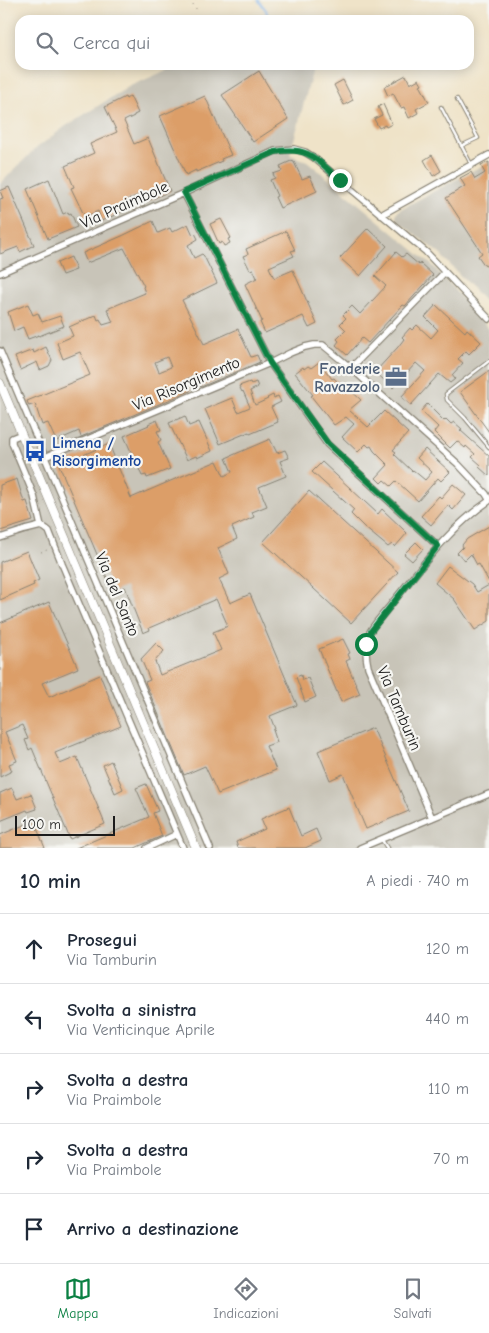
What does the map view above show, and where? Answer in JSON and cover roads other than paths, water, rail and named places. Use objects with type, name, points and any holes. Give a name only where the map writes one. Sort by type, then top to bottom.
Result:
[{"type":"street","name":"Via Praimbole","points":[[0,273],[275,152],[294,150],[313,156],[426,252],[489,319]]},
{"type":"street","points":[[381,215],[489,155]]},
{"type":"street","points":[[184,192],[270,363],[328,444],[438,546]]},
{"type":"street","points":[[351,368],[445,272]]},
{"type":"street","name":"Via Risorgimento","points":[[45,457],[314,344],[323,345],[351,368],[458,464],[486,494],[489,500]]},
{"type":"street","name":"Via del Santo","points":[[0,351],[210,848]]},
{"type":"street","points":[[0,383],[196,848]]},
{"type":"street","points":[[22,434],[12,438],[12,443],[34,496],[41,526]]},
{"type":"street","name":"Via Tamburin","points":[[432,818],[368,667],[366,644],[371,631],[438,546],[474,511],[489,500]]},
{"type":"street","points":[[0,538],[41,526],[49,531],[183,848]]},
{"type":"street","points":[[132,729],[144,724]]},
{"type":"street","points":[[360,848],[489,794]]},
{"type":"street","points":[[147,848],[177,834]]},
{"type":"lane","points":[[457,99],[478,138],[461,146]]},
{"type":"lane","points":[[441,108],[471,165]]},
{"type":"lane","points":[[489,361],[446,394],[447,400],[489,447]]},
{"type":"lane","points":[[382,839],[387,848]]},
{"type":"waterway","points":[[258,0],[267,15]]},
{"type":"place","name":"Fonderie Ravazzolo","points":[[396,377]]},
{"type":"place","name":"Limena / Risorgimento","points":[[35,451]]}]
